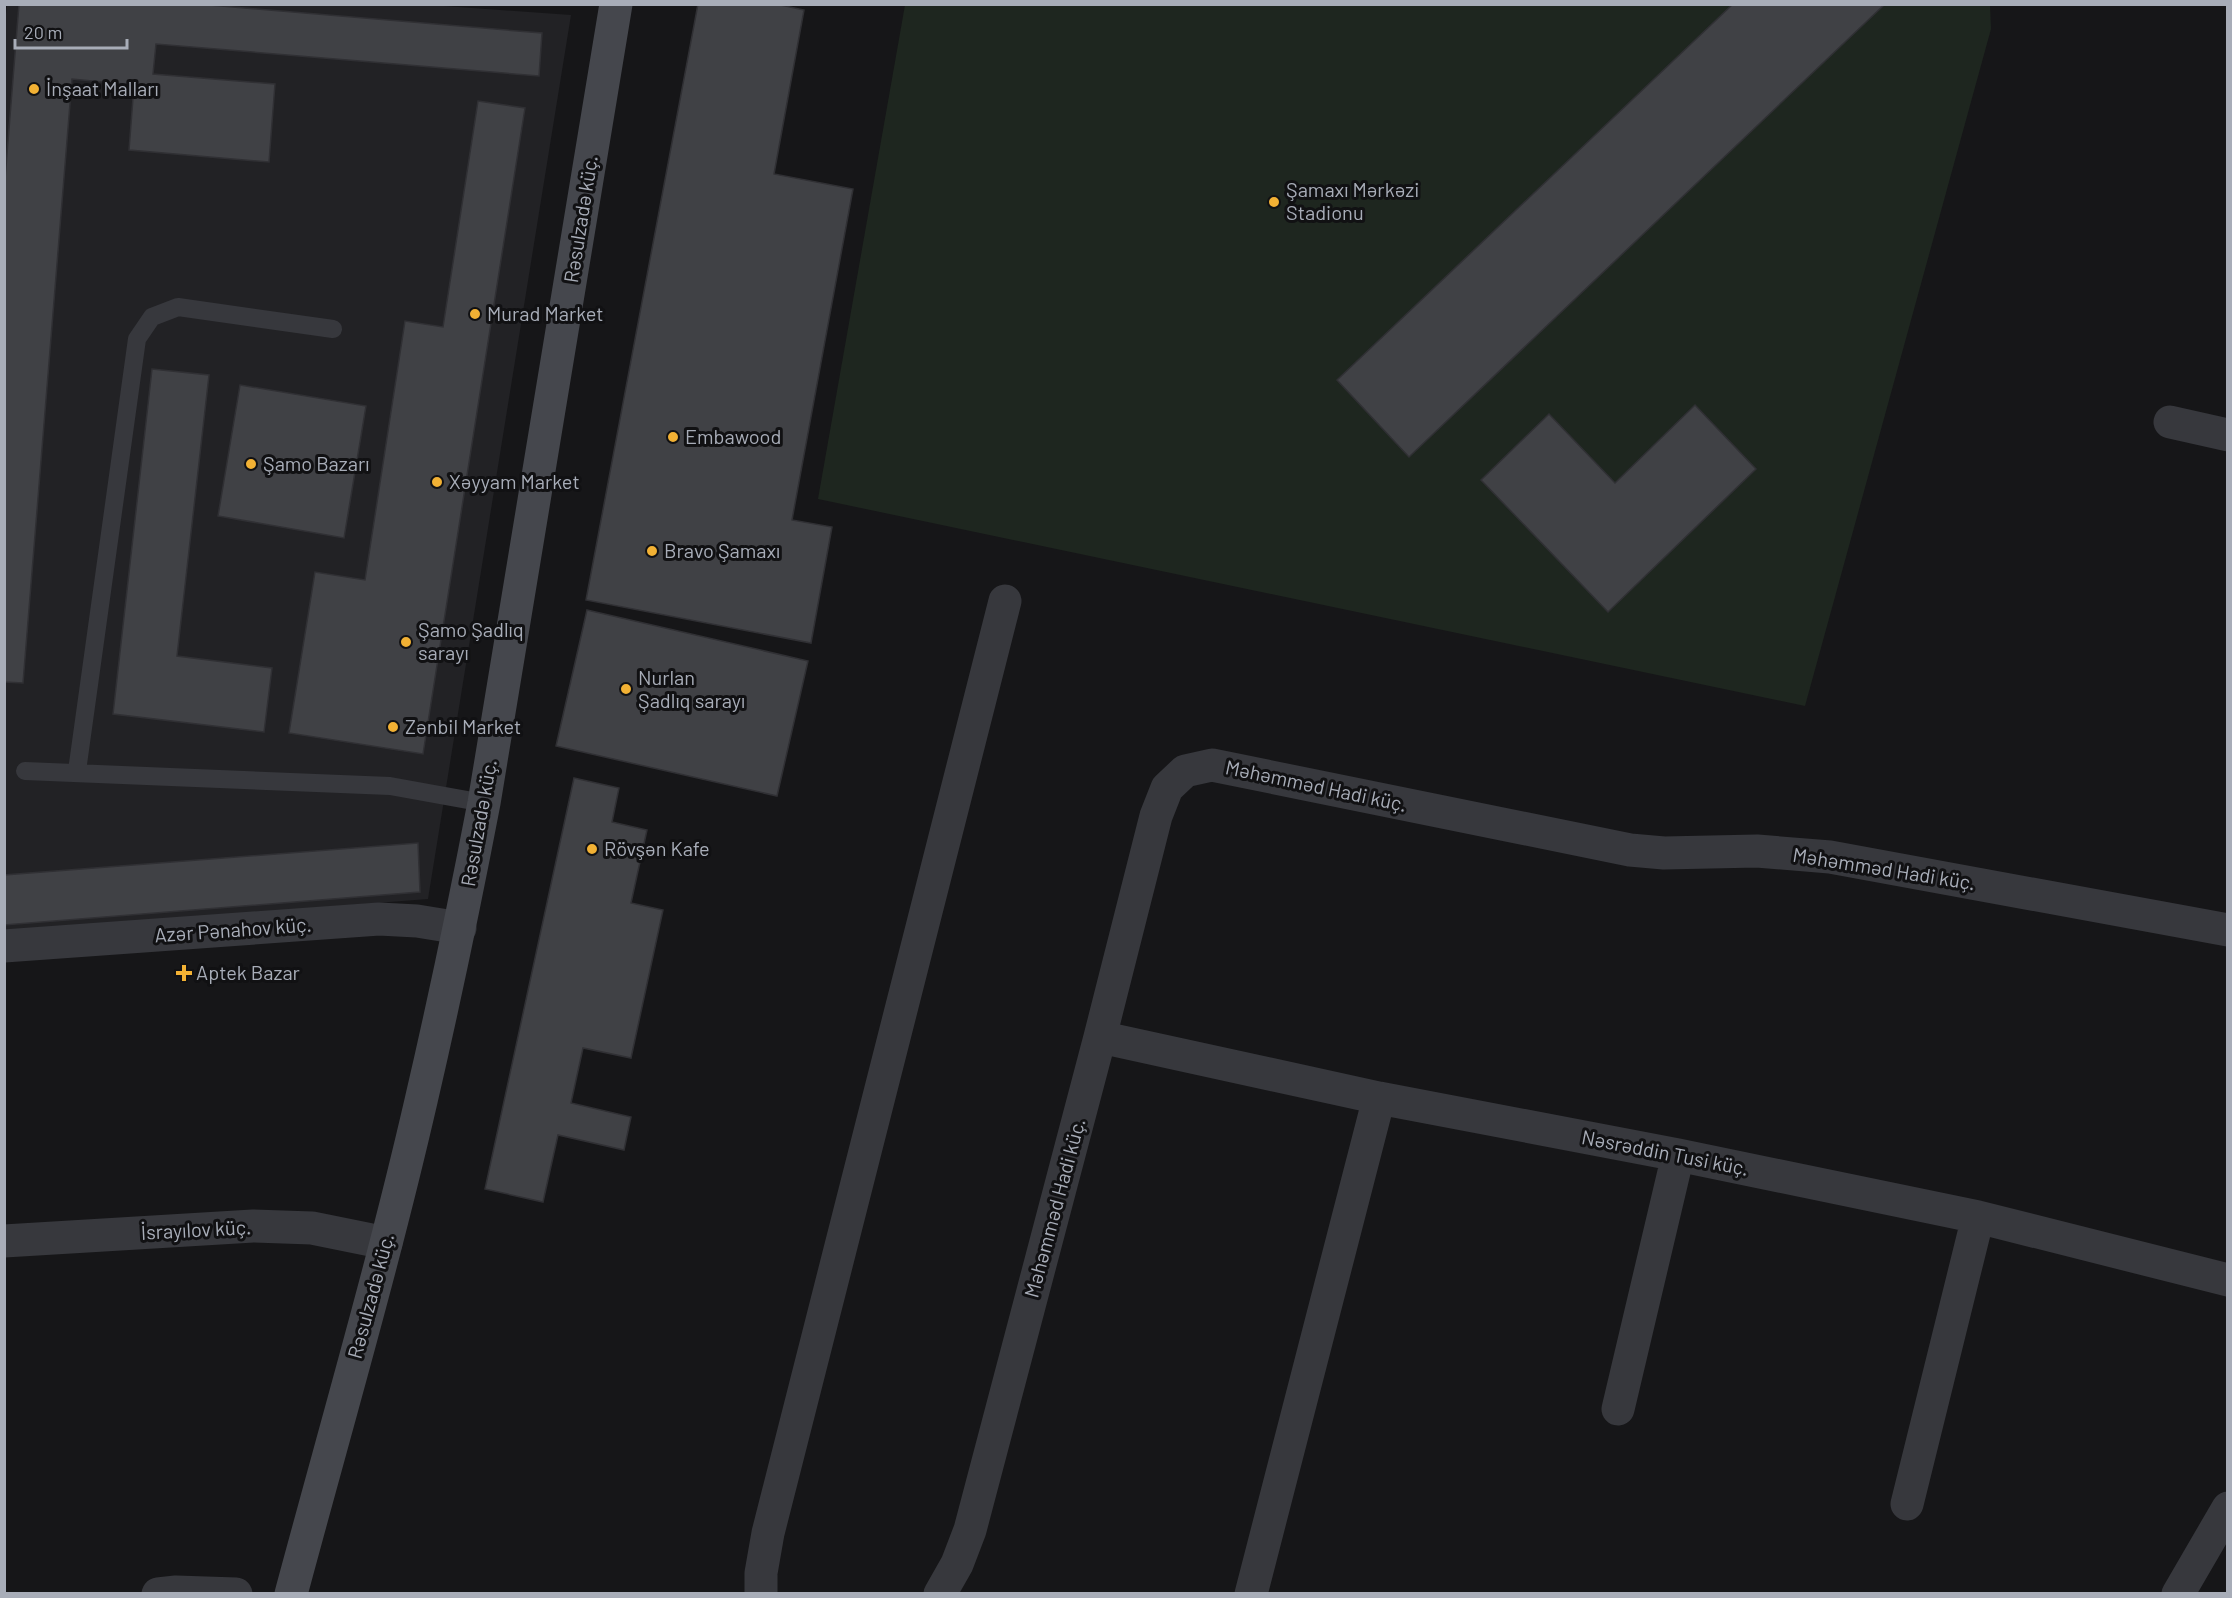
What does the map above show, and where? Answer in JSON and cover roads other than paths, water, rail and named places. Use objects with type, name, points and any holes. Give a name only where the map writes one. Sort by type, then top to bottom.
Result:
[{"type":"street","name":"Rəsulzadə küç.","points":[[291,1593],[386,1243],[460,928],[484,802],[616,4]]},
{"type":"street","points":[[2170,422],[2228,435]]},
{"type":"street","points":[[761,1593],[761,1573],[768,1533],[1005,601]]},
{"type":"street","name":"Məhəmməd Hadi küç.","points":[[940,1593],[957,1564],[970,1530],[1156,816],[1167,788],[1185,771],[1212,765],[1630,850],[1664,853],[1757,851],[1830,857],[2228,930]]},
{"type":"street","name":"Azər Pənahov küç.","points":[[4,946],[379,919],[417,921],[460,928]]},
{"type":"street","name":"Nəsrəddin Tusi küç.","points":[[1100,1037],[1379,1098],[1678,1155],[1978,1217],[2228,1280]]},
{"type":"street","points":[[1251,1593],[1379,1098]]},
{"type":"street","points":[[1618,1408],[1678,1155]]},
{"type":"street","points":[[1907,1504],[1978,1217]]},
{"type":"street","name":"İsrayılov küç.","points":[[4,1241],[253,1226],[312,1228],[386,1243]]},
{"type":"street","points":[[2178,1593],[2228,1508]]},
{"type":"street","points":[[158,1593],[236,1593]]},
{"type":"lane","points":[[77,771],[137,339],[152,317],[178,306],[333,328]]},
{"type":"lane","points":[[25,771],[77,771],[390,786],[484,802]]},
{"type":"place","name":"İnşaat Malları","points":[[34,89]]},
{"type":"place","name":"Şamaxı Mərkəzi Stadionu","points":[[1274,202]]},
{"type":"place","name":"Murad Market","points":[[475,314]]},
{"type":"place","name":"Embawood","points":[[673,437]]},
{"type":"place","name":"Şamo Bazarı","points":[[251,464]]},
{"type":"place","name":"Xəyyam Market","points":[[437,482]]},
{"type":"place","name":"Bravo Şamaxı","points":[[652,551]]},
{"type":"place","name":"Şamo Şadlıq sarayı","points":[[406,642]]},
{"type":"place","name":"Nurlan Şadlıq sarayı","points":[[626,689]]},
{"type":"place","name":"Zənbil Market","points":[[393,727]]},
{"type":"place","name":"Rövşən Kafe","points":[[592,849]]},
{"type":"place","name":"Aptek Bazar","points":[[184,973]]}]
